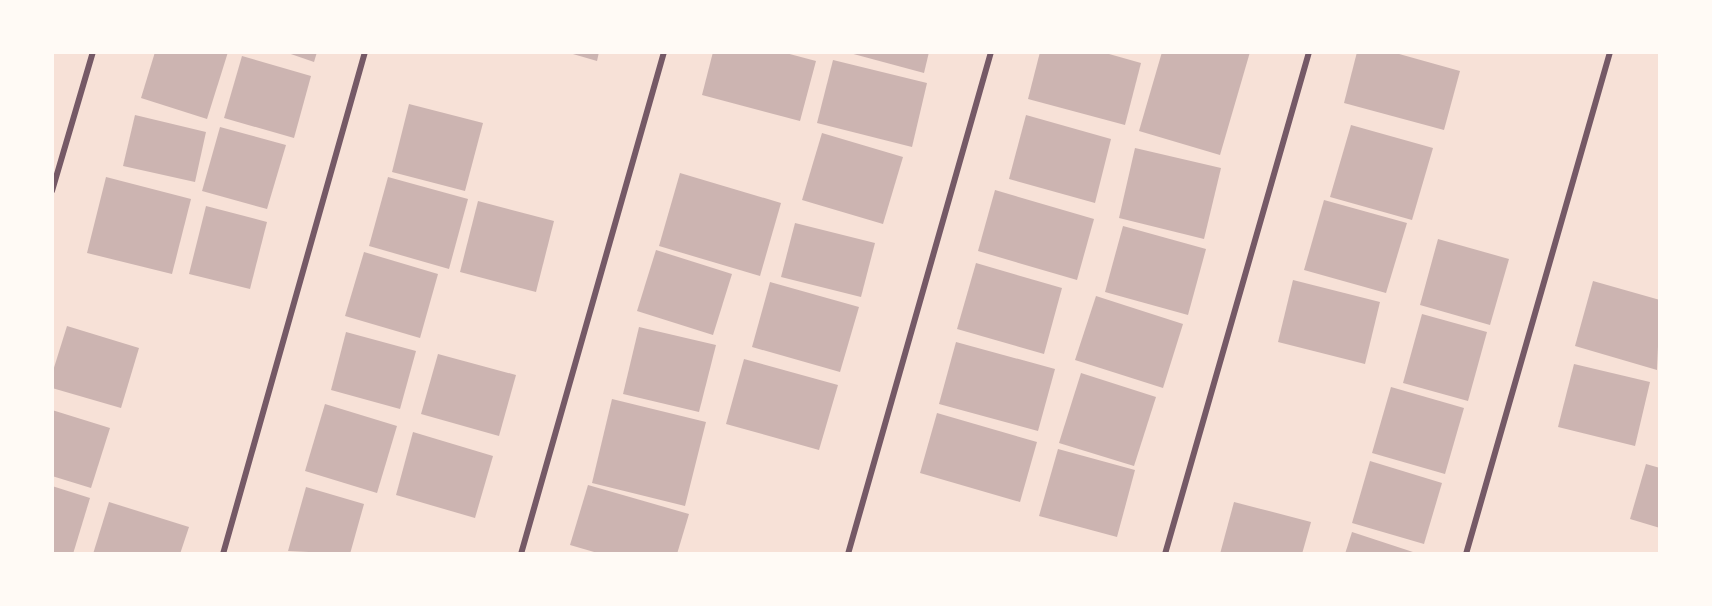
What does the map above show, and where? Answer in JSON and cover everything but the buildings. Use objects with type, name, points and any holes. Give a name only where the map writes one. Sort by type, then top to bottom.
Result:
[{"type":"street","points":[[52,190],[93,52]]},
{"type":"street","points":[[223,554],[365,52]]},
{"type":"street","points":[[521,554],[664,52]]},
{"type":"street","points":[[848,554],[990,52]]},
{"type":"street","points":[[1164,554],[1309,52]]},
{"type":"street","points":[[1466,554],[1610,52]]}]
